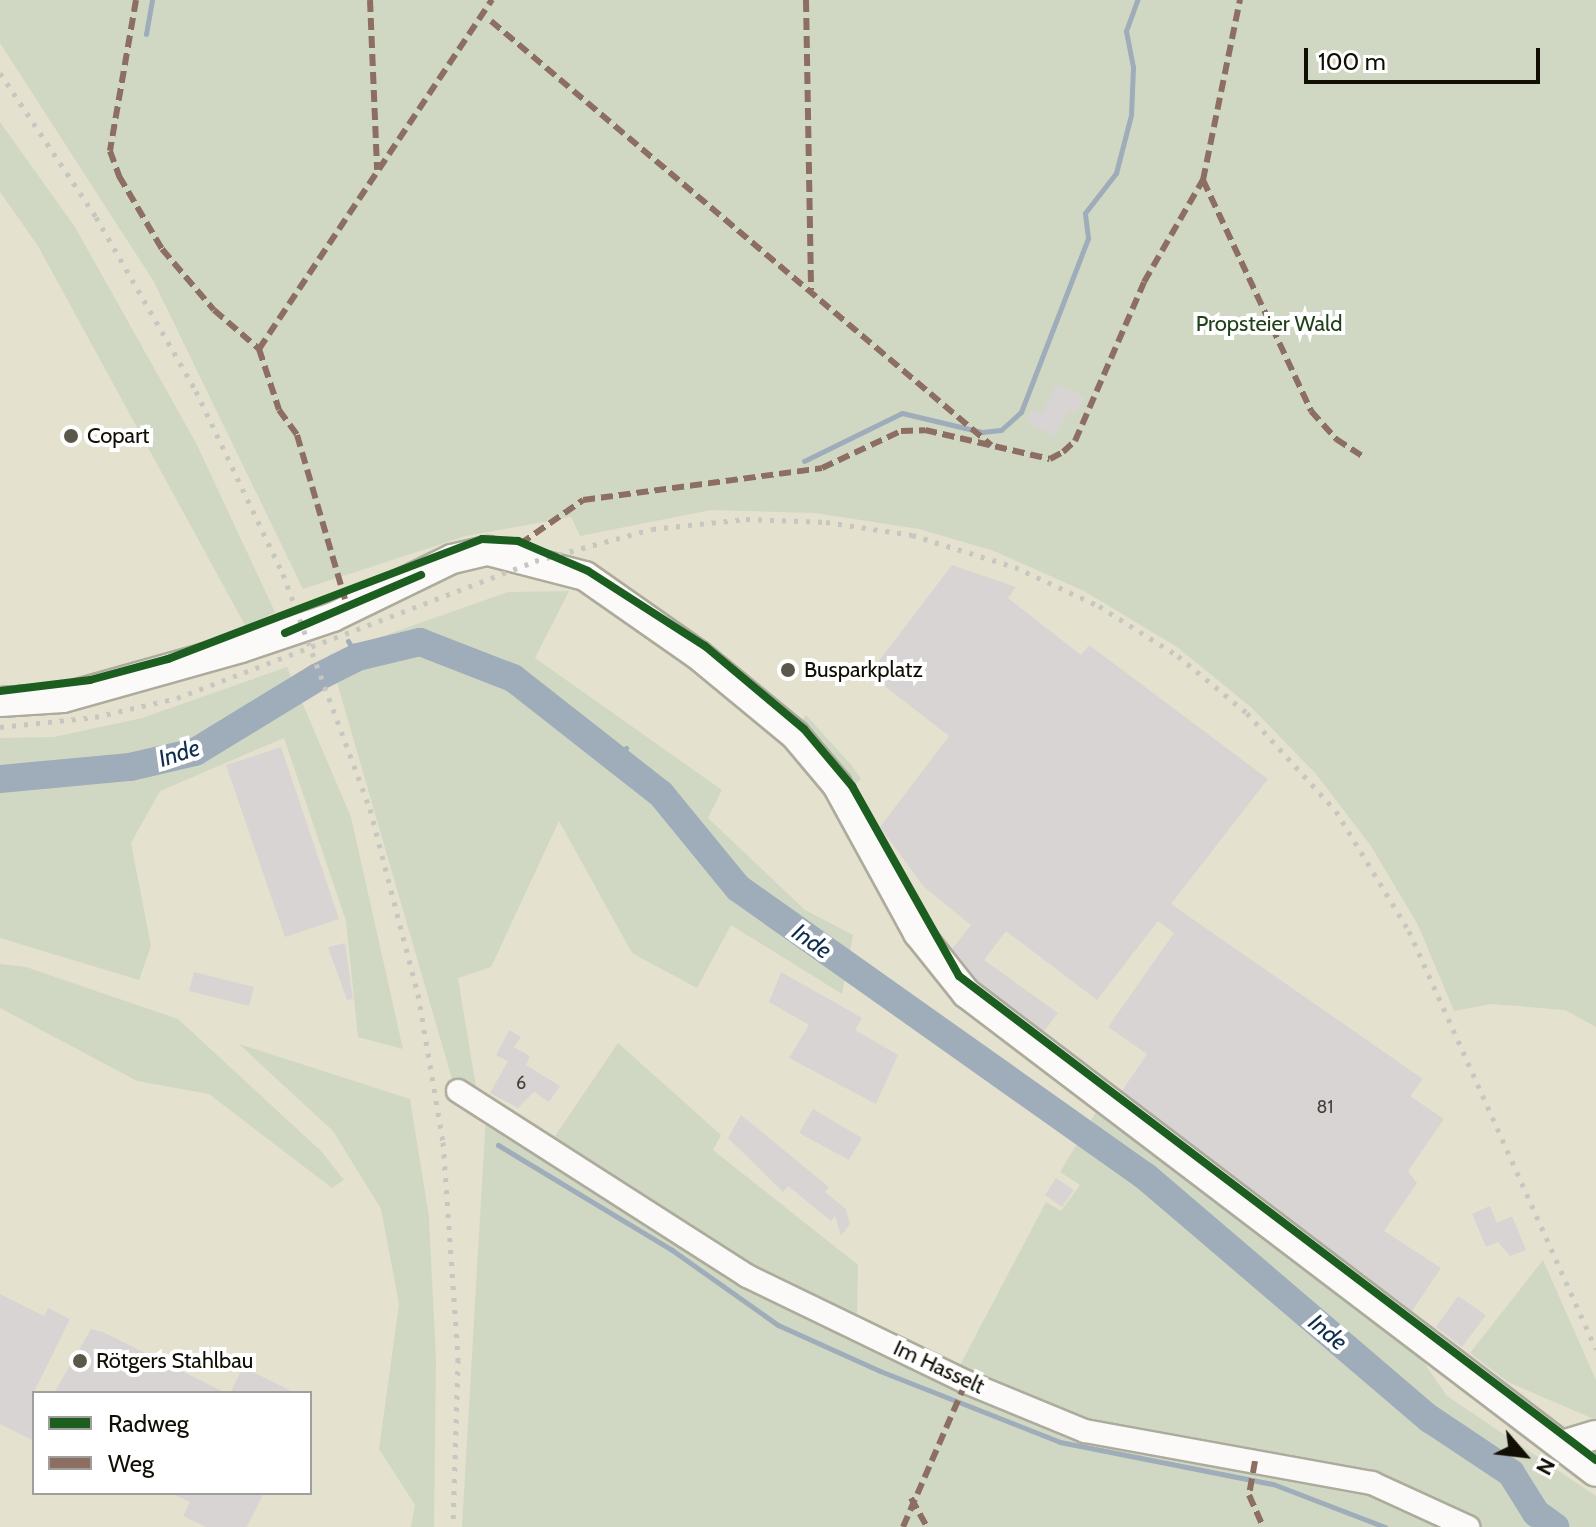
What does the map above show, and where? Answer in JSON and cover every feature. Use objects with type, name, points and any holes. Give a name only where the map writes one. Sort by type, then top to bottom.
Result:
[{"type":"main road","points":[[0,702],[97,690],[333,617],[452,559],[488,551],[585,576],[698,655],[795,735],[837,785],[931,952],[966,993],[1566,1444],[1596,1472]]},
{"type":"main road","points":[[1566,1444],[1596,1435]]},
{"type":"street","name":"Im Hasselt","points":[[458,1091],[747,1276],[966,1382],[1085,1431],[1372,1483],[1468,1527]]},
{"type":"green space","name":"Propsteier Wald","points":[[0,0],[1596,0],[1596,1027],[1565,1010],[1491,1004],[1454,1011],[1418,925],[1371,846],[1316,774],[1252,708],[1177,647],[1084,591],[994,551],[919,529],[815,513],[711,510],[580,536],[571,517],[466,536],[303,589],[154,282],[0,43]]},
{"type":"green space","points":[[0,122],[75,227],[196,443],[275,612],[246,627],[38,246],[0,192]]},
{"type":"green space","points":[[569,591],[535,658],[722,790],[708,818],[805,910],[853,935],[842,994],[731,925],[697,988],[632,953],[559,821],[491,967],[458,978],[477,1093],[452,1079],[329,655],[508,592]]},
{"type":"green space","points":[[287,667],[351,817],[403,1049],[358,1037],[346,921],[284,738],[160,791],[131,843],[151,946],[139,980],[0,938],[0,738],[54,737],[142,718]]},
{"type":"green space","points":[[806,715],[852,766],[861,779],[855,784],[801,722]]},
{"type":"green space","points":[[0,964],[26,967],[178,1019],[321,1151],[344,1180],[332,1188],[209,1094],[137,1081],[0,1008]]},
{"type":"green space","points":[[618,1043],[721,1135],[713,1150],[858,1265],[857,1319],[753,1269],[553,1139]]},
{"type":"green space","points":[[239,1044],[410,1099],[429,1217],[436,1360],[434,1527],[411,1527],[415,1505],[379,1449],[399,1304],[381,1209],[333,1131]]},
{"type":"green space","points":[[1099,1107],[1414,1348],[1447,1396],[1596,1496],[1596,1527],[1482,1527],[1373,1474],[1077,1418],[959,1367],[1046,1202],[1061,1211],[1080,1185],[1060,1172]]},
{"type":"green space","points":[[486,1114],[742,1285],[1063,1437],[1369,1491],[1448,1527],[462,1527]]},
{"type":"green space","points":[[1543,1260],[1596,1380],[1596,1420],[1508,1382],[1470,1353]]},
{"type":"building","points":[[1057,384],[1084,397],[1076,413],[1069,410],[1055,436],[1026,421],[1032,409],[1042,414]]},
{"type":"building","points":[[952,565],[1016,587],[1008,598],[1081,655],[1089,645],[1268,779],[1171,904],[1423,1079],[1410,1096],[1444,1119],[1408,1171],[1417,1183],[1384,1231],[1441,1268],[1412,1311],[1122,1091],[1147,1054],[1108,1027],[1174,933],[1158,921],[1097,1000],[1006,931],[984,960],[1058,1013],[1044,1031],[978,981],[952,949],[971,925],[924,887],[880,827],[949,736],[869,674]]},
{"type":"building","points":[[281,747],[339,919],[285,937],[226,765]]},
{"type":"building","points":[[345,943],[353,999],[347,1000],[328,947]]},
{"type":"building","points":[[194,972],[254,987],[249,1006],[189,991]]},
{"type":"building","points":[[781,972],[862,1018],[855,1030],[898,1055],[876,1104],[789,1058],[809,1025],[769,1002]]},
{"type":"building","points":[[509,1030],[521,1037],[514,1047],[530,1056],[526,1065],[560,1086],[549,1102],[534,1092],[518,1108],[490,1093],[508,1061],[496,1055]]},
{"type":"building","points":[[813,1109],[862,1138],[849,1160],[799,1133]]},
{"type":"building","points":[[741,1115],[829,1187],[825,1192],[846,1209],[850,1224],[841,1236],[835,1216],[831,1221],[788,1186],[783,1192],[728,1138]]},
{"type":"building","points":[[1056,1178],[1074,1190],[1062,1207],[1045,1195]]},
{"type":"building","points":[[1490,1206],[1497,1223],[1512,1216],[1526,1250],[1510,1256],[1498,1242],[1486,1247],[1472,1214]]},
{"type":"building","points":[[0,1294],[44,1316],[48,1308],[70,1319],[32,1391],[32,1440],[0,1424]]},
{"type":"building","points":[[1458,1296],[1486,1315],[1462,1347],[1436,1327]]},
{"type":"building","points":[[91,1329],[103,1332],[222,1391],[55,1391]]},
{"type":"building","name":"Rötgers Stahlbau","points":[[243,1367],[291,1391],[231,1391]]},
{"type":"building","points":[[175,1495],[263,1495],[247,1527],[206,1527],[183,1516],[190,1502]]},
{"type":"waterway","points":[[146,34],[152,0]]},
{"type":"waterway","points":[[804,461],[902,413],[982,432],[1001,430],[1021,412],[1088,238],[1085,213],[1116,173],[1131,115],[1133,67],[1126,31],[1137,0]]},
{"type":"waterway","points":[[348,641],[358,657]]},
{"type":"waterway","name":"Inde","points":[[0,779],[130,767],[195,752],[318,677],[358,657],[420,642],[513,678],[661,794],[738,888],[1145,1176],[1430,1419],[1511,1473],[1536,1513],[1555,1527]]},
{"type":"waterway","points":[[618,758],[626,748]]},
{"type":"waterway","points":[[498,1145],[672,1250],[778,1325],[880,1371],[1060,1442],[1273,1484],[1385,1527]]},
{"type":"railway","points":[[0,73],[96,217],[196,391],[283,574],[370,809],[418,994],[443,1142],[458,1359],[453,1527]]},
{"type":"railway","points":[[0,727],[95,717],[177,698],[535,561],[652,529],[746,519],[826,522],[912,535],[1015,567],[1099,606],[1178,656],[1247,713],[1336,811],[1409,931],[1596,1349]]},
{"type":"marked path","points":[[136,0],[110,151],[119,176],[162,249],[214,310],[259,349],[279,410],[297,435],[345,599]]},
{"type":"marked path","points":[[370,0],[377,170]]},
{"type":"marked path","points":[[259,349],[492,0]]},
{"type":"marked path","points":[[806,0],[811,290]]},
{"type":"marked path","points":[[520,544],[583,500],[822,468],[901,431],[925,430],[1050,459],[1063,452],[1075,441],[1144,282],[1203,180],[1240,0]]},
{"type":"marked path","points":[[491,21],[991,445]]},
{"type":"marked path","points":[[1203,180],[1311,411],[1336,439],[1365,458]]},
{"type":"marked path","points":[[903,1527],[966,1382]]},
{"type":"marked path","points":[[1255,1461],[1249,1495],[1263,1527]]},
{"type":"marked path","points":[[911,1498],[927,1527]]},
{"type":"cycle path","points":[[0,691],[90,680],[168,659],[482,539],[518,541],[588,571],[705,646],[804,729],[852,786],[959,976],[1596,1460]]},
{"type":"cycle path","points":[[285,633],[421,575]]},
{"type":"place","name":"Copart","points":[[71,436]]},
{"type":"place","name":"Busparkplatz","points":[[788,670]]},
{"type":"place","name":"Rötgers Stahlbau","points":[[80,1361]]}]
